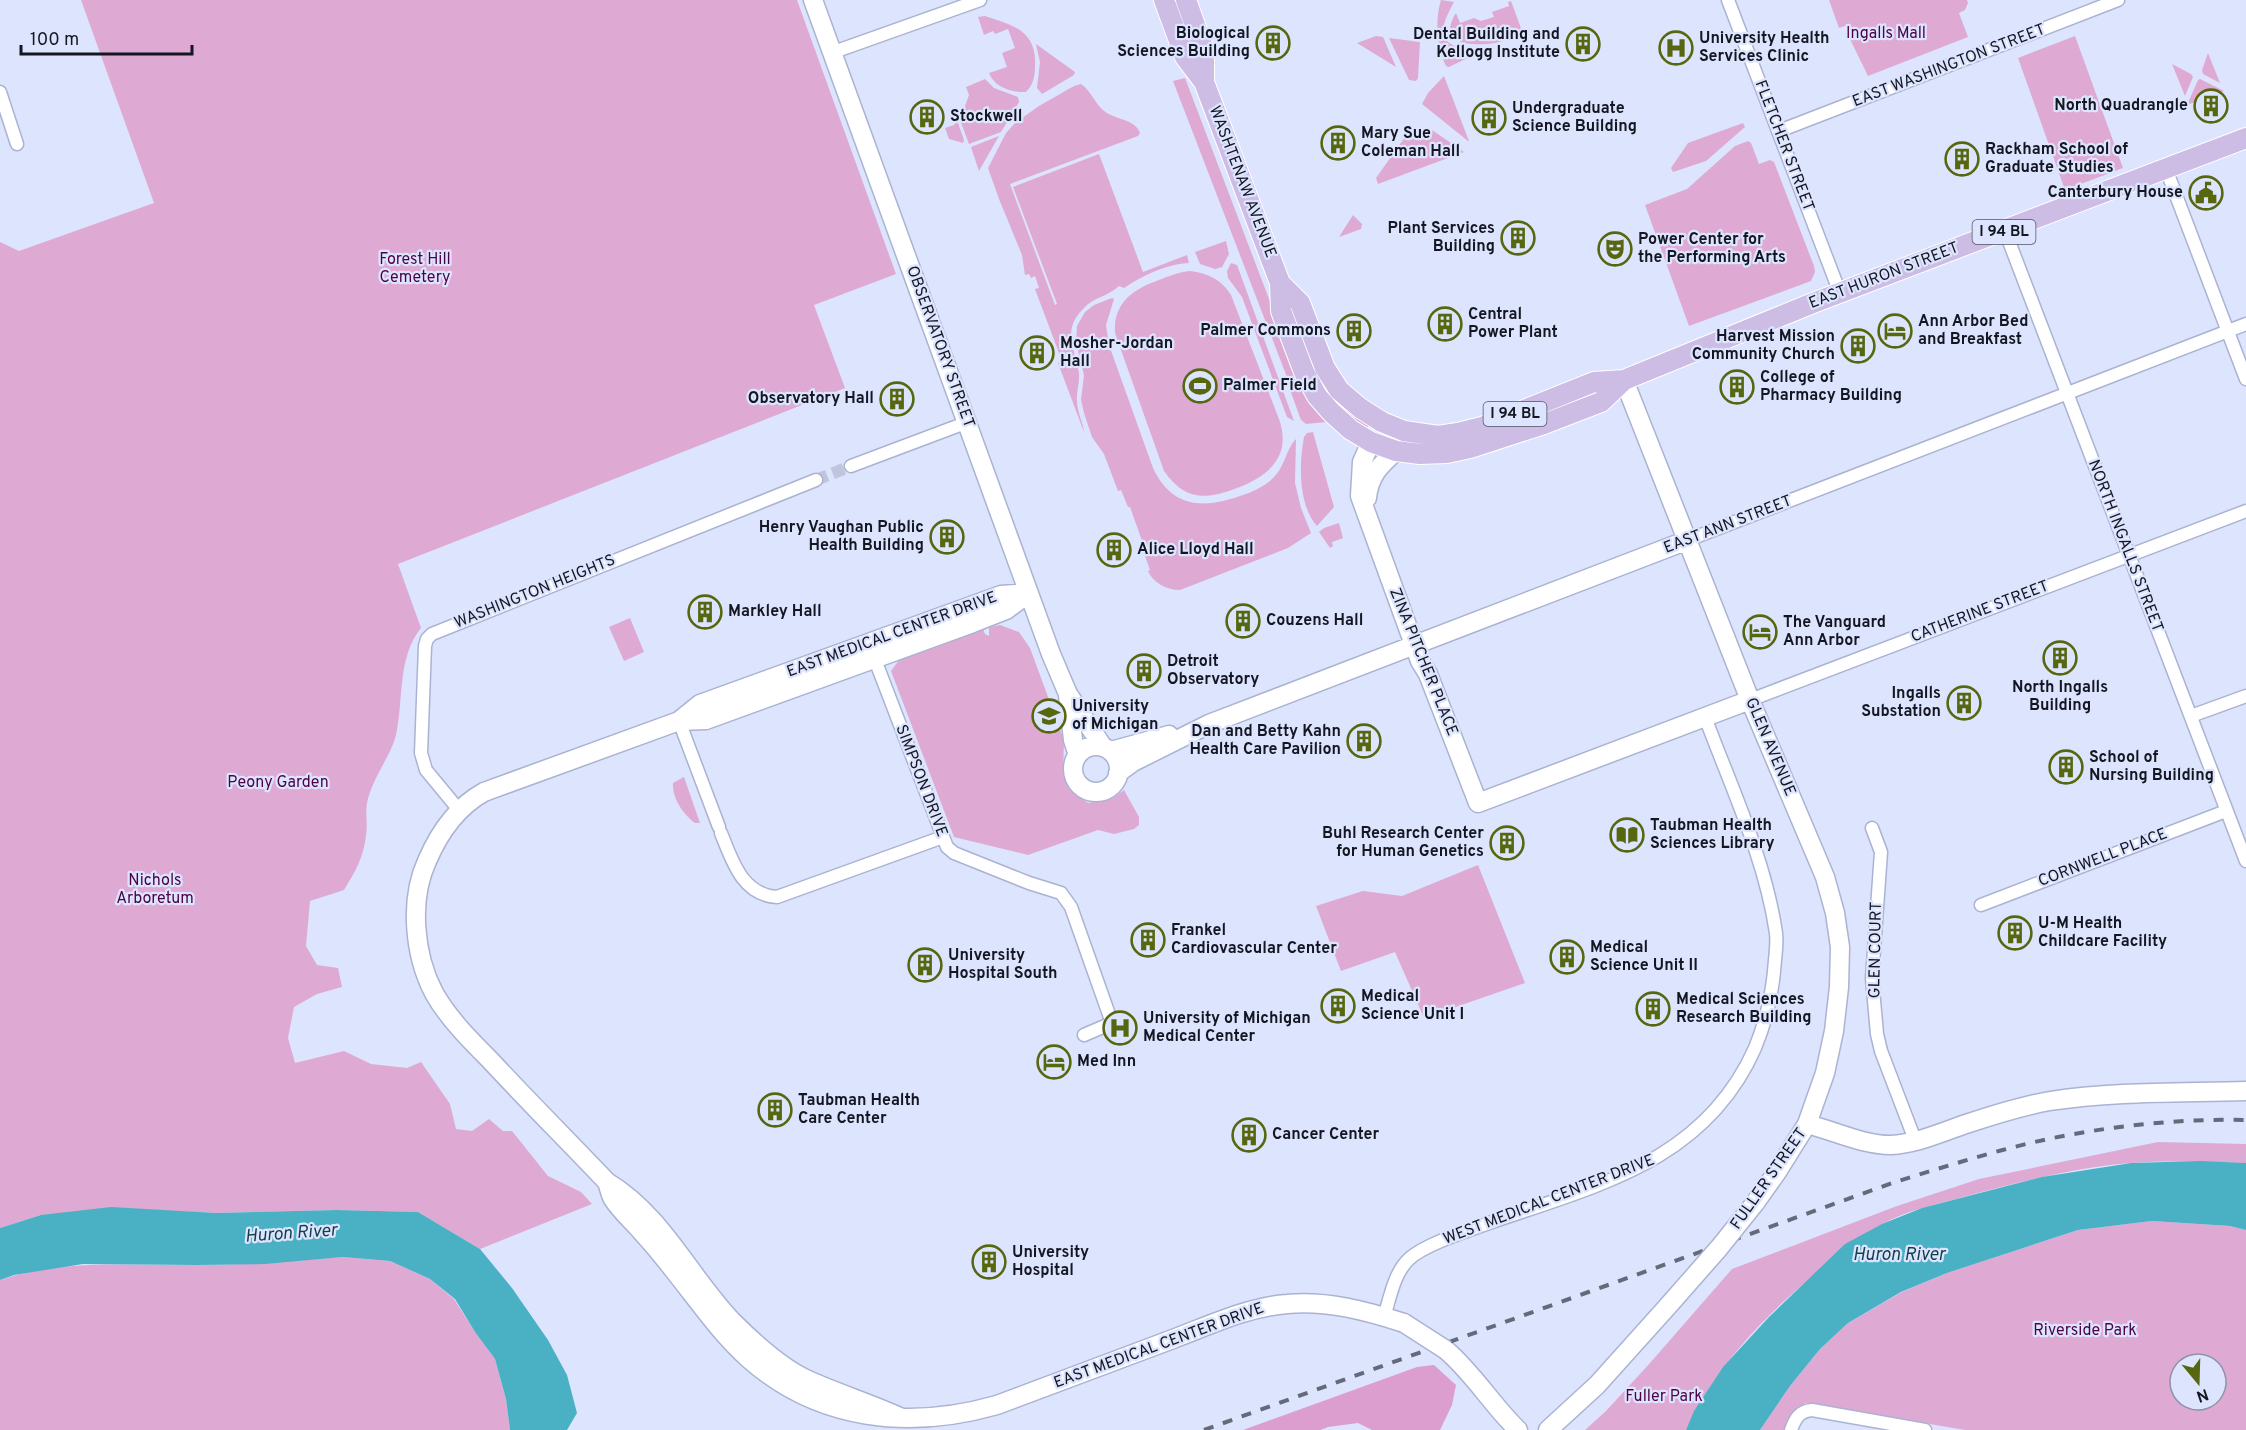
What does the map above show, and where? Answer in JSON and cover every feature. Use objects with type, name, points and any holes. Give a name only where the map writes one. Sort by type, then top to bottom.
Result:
[{"type":"main road","name":"WASHTENAW AVENUE","points":[[1164,0],[1185,57],[1204,82],[1280,283],[1281,311],[1307,380],[1330,412],[1351,430],[1371,442]]},
{"type":"main road","name":"WASHTENAW AVENUE","points":[[1186,0],[1204,50],[1204,82]]},
{"type":"main road","name":"EAST HURON STREET","points":[[1382,422],[1404,431],[1438,436],[1458,434],[1482,427],[1594,382],[1624,380],[1840,292],[2246,138]]},
{"type":"main road","name":"WASHTENAW AVENUE","points":[[1280,283],[1300,303],[1321,359],[1339,390],[1360,408],[1382,422]]},
{"type":"main road","name":"EAST HURON STREET","points":[[1371,442],[1396,451],[1420,454],[1438,454],[1470,448],[1544,424],[1601,402],[1624,380]]},
{"type":"main road","points":[[1371,442],[1379,434],[1404,431]]},
{"type":"street","name":"OBSERVATORY STREET","points":[[813,0],[1029,593],[1068,693],[1107,749]]},
{"type":"street","points":[[831,53],[980,0]]},
{"type":"street","name":"FLETCHER STREET","points":[[1728,0],[1840,292]]},
{"type":"street","name":"EAST WASHINGTON STREET","points":[[1779,131],[2104,3],[2118,0]]},
{"type":"street","points":[[0,92],[16,144]]},
{"type":"street","points":[[2166,169],[2246,378]]},
{"type":"street","name":"NORTH INGALLS STREET","points":[[2005,231],[2246,861]]},
{"type":"street","name":"EAST ANN STREET","points":[[1118,773],[1133,762],[1209,724],[2246,324]]},
{"type":"street","name":"GLEN AVENUE","points":[[1624,380],[1750,700],[1825,877],[1835,913],[1840,947],[1839,987],[1834,1031],[1825,1072],[1807,1124]]},
{"type":"street","points":[[851,466],[968,422]]},
{"type":"street","name":"ZINA PITCHER PLACE","points":[[1371,442],[1362,462],[1360,496],[1420,661],[1428,674],[1478,803]]},
{"type":"street","name":"ZINA PITCHER PLACE","points":[[1368,521],[1366,504],[1370,480],[1377,468],[1396,451]]},
{"type":"street","name":"WASHINGTON HEIGHTS","points":[[459,810],[426,770],[421,753],[425,646],[432,634],[816,480]]},
{"type":"street","name":"CATHERINE STREET","points":[[1478,803],[2246,511]]},
{"type":"street","name":"EAST MEDICAL CENTER DRIVE","points":[[1029,593],[1001,595],[871,651],[700,704],[679,721],[497,786],[472,799],[459,810],[440,834],[418,884],[417,936],[421,961],[435,995],[514,1087],[607,1182],[622,1190],[654,1221],[716,1303],[754,1341],[806,1380],[876,1405],[902,1418],[945,1417],[997,1405],[1232,1317],[1268,1306],[1321,1304],[1404,1323],[1446,1350],[1469,1372],[1518,1430]]},
{"type":"street","name":"SIMPSON DRIVE","points":[[871,651],[947,847],[954,853],[1029,883],[1061,893],[1071,907],[1112,1023],[1084,1035]]},
{"type":"street","name":"OBSERVATORY STREET","points":[[1068,693],[1073,740],[1078,755]]},
{"type":"street","points":[[2191,716],[2246,696]]},
{"type":"street","name":"WEST MEDICAL CENTER DRIVE","points":[[1384,1317],[1401,1269],[1409,1258],[1453,1236],[1608,1180],[1660,1157],[1694,1132],[1723,1102],[1744,1073],[1760,1036],[1772,994],[1777,935],[1766,880],[1705,717]]},
{"type":"street","points":[[679,721],[720,830],[741,878],[767,897],[777,897],[943,837]]},
{"type":"street","name":"EAST ANN STREET","points":[[1107,749],[1209,724]]},
{"type":"street","points":[[1090,747],[1107,749],[1118,765],[1115,780],[1106,789],[1086,790],[1077,782],[1074,775],[1074,762],[1078,755],[1090,747]]},
{"type":"street","name":"CORNWELL PLACE","points":[[1981,905],[2226,811]]},
{"type":"street","name":"GLEN COURT","points":[[1872,828],[1881,852],[1872,978],[1876,1027],[1881,1052],[1915,1140]]},
{"type":"street","name":"FULLER STREET","points":[[1548,1430],[1597,1385],[1719,1248],[1755,1203],[1807,1124],[1829,1129],[1867,1143],[1892,1145],[1915,1140],[1987,1116],[2049,1102],[2109,1096],[2246,1091]]},
{"type":"street","points":[[1791,1430],[1797,1416],[1805,1411],[1925,1430]]},
{"type":"green space","name":"Forest Hill Cemetery","points":[[81,0],[797,0],[896,274],[814,305],[845,388],[398,564],[421,628],[408,652],[396,735],[369,794],[366,807],[365,843],[355,870],[344,890],[310,901],[306,946],[317,965],[338,968],[342,987],[317,994],[294,1007],[288,1038],[295,1063],[344,1051],[371,1064],[407,1068],[421,1062],[450,1104],[456,1129],[472,1131],[489,1119],[503,1131],[512,1131],[548,1176],[581,1192],[592,1204],[480,1249],[418,1212],[337,1210],[216,1213],[171,1211],[41,1215],[0,1228],[0,242],[19,251],[154,203]]},
{"type":"green space","points":[[1441,0],[1454,2],[1443,30],[1447,41],[1475,51],[1476,54],[1449,67],[1443,59],[1438,35]]},
{"type":"green space","name":"Ingalls Mall","points":[[1829,0],[1967,0],[1965,10],[1959,13],[1968,37],[1868,76],[1848,35],[1852,33],[1848,25],[1839,28]]},
{"type":"green space","points":[[1511,1],[1522,31],[1509,36],[1510,39],[1477,44],[1457,40],[1451,34],[1451,25],[1456,13],[1460,23],[1474,18],[1481,21],[1494,17],[1492,12],[1509,6],[1508,2]]},
{"type":"green space","points":[[985,16],[1021,31],[1032,45],[1035,54],[1035,74],[1026,92],[1004,88],[991,78],[989,73],[1007,67],[1002,53],[1015,48],[1008,29],[984,35],[978,17]]},
{"type":"green space","points":[[1376,36],[1383,37],[1396,67],[1357,43]]},
{"type":"green space","points":[[2075,36],[2123,168],[2065,190],[2018,58]]},
{"type":"green space","points":[[1389,38],[1420,42],[1416,81],[1409,80]]},
{"type":"green space","points":[[1036,44],[1075,72],[1074,75],[1042,94],[1037,88],[1040,62]]},
{"type":"green space","points":[[2208,53],[2220,83],[2203,74],[2202,70]]},
{"type":"green space","points":[[2172,64],[2193,77],[2185,96]]},
{"type":"green space","points":[[1444,76],[1469,141],[1422,104],[1428,93]]},
{"type":"green space","points":[[1185,78],[1296,370],[1328,420],[1326,422],[1306,424],[1301,420],[1290,385],[1173,81]]},
{"type":"green space","points":[[985,79],[994,88],[1018,97],[1019,102],[1001,132],[969,144],[960,120],[969,95],[966,87]]},
{"type":"green space","points":[[2198,80],[2224,91],[2187,105]]},
{"type":"green space","points":[[1081,84],[1103,110],[1135,125],[1140,133],[1138,136],[1010,184],[1055,305],[1057,304],[1013,187],[1099,154],[1143,272],[1187,255],[1189,263],[1155,271],[1124,288],[1119,286],[1088,304],[1077,316],[1073,324],[1071,339],[1079,373],[1077,405],[1084,432],[1058,363],[1062,361],[1035,289],[1039,288],[1035,276],[1031,278],[1029,274],[1025,275],[1022,255],[988,168],[1006,133],[1015,123],[1039,106]]},
{"type":"green space","points":[[957,120],[963,143],[949,139],[945,128],[954,125]]},
{"type":"green space","points":[[1743,123],[1745,127],[1706,161],[1673,172],[1671,168],[1688,143]]},
{"type":"green space","points":[[1432,130],[1464,152],[1378,184],[1376,178],[1405,137],[1421,138]]},
{"type":"green space","points":[[999,136],[979,171],[971,147]]},
{"type":"green space","points":[[1748,141],[1751,143],[1759,164],[1770,160],[1774,162],[1815,272],[1811,281],[1689,326],[1645,205],[1687,189],[1735,146]]},
{"type":"green space","points":[[1353,215],[1362,224],[1361,229],[1339,237]]},
{"type":"green space","points":[[1226,241],[1229,254],[1222,267],[1215,269],[1200,264],[1195,252]]},
{"type":"green space","points":[[1231,263],[1237,265],[1294,421],[1287,417],[1242,297],[1228,278],[1227,271]]},
{"type":"green space","name":"Palmer Field","points":[[1190,271],[1214,278],[1231,295],[1282,432],[1280,454],[1268,471],[1237,488],[1206,496],[1188,493],[1172,481],[1164,471],[1115,333],[1117,313],[1121,305],[1133,293],[1167,277]]},
{"type":"green space","points":[[1114,299],[1106,325],[1109,345],[1153,468],[1169,491],[1190,502],[1213,503],[1258,489],[1277,474],[1296,439],[1295,483],[1301,508],[1311,533],[1288,548],[1180,590],[1165,587],[1153,579],[1148,571],[1150,570],[1144,553],[1146,552],[1130,507],[1121,490],[1118,491],[1104,454],[1092,437],[1081,400],[1084,375],[1076,343],[1077,326],[1085,312],[1094,305]]},
{"type":"green space","points":[[1289,304],[1368,424],[1368,428],[1365,429],[1353,421],[1322,389],[1288,311]]},
{"type":"green space","points":[[1313,432],[1334,507],[1317,526],[1306,507],[1301,471],[1304,437],[1307,433]]},
{"type":"green space","points":[[1339,523],[1343,538],[1332,542],[1333,546],[1330,548],[1319,532]]},
{"type":"green space","points":[[630,618],[644,652],[624,661],[609,627]]},
{"type":"green space","points":[[1000,625],[1019,632],[1030,648],[1064,740],[1063,776],[1069,789],[1088,803],[1113,798],[1124,790],[1139,817],[1139,825],[1134,829],[1114,834],[1098,830],[1028,855],[954,837],[891,671],[899,660],[983,629],[989,636],[989,627]]},
{"type":"green space","points":[[684,777],[700,823],[695,823],[686,815],[674,794],[673,783]]},
{"type":"green space","points":[[1478,865],[1525,983],[1424,1018],[1395,952],[1341,971],[1316,906],[1363,891],[1402,896]]},
{"type":"green space","name":"Fuller Park","points":[[2158,1142],[2246,1144],[2246,1163],[2160,1162],[2090,1168],[2008,1186],[1901,1215],[1881,1225],[1824,1267],[1755,1330],[1717,1378],[1700,1403],[1686,1430],[1585,1430],[1606,1411],[1650,1363],[1732,1269],[1897,1206],[1979,1179]]},
{"type":"green space","name":"Riverside Park","points":[[2152,1221],[2230,1226],[2246,1230],[2246,1430],[1965,1430],[1805,1403],[1791,1430],[1760,1430],[1790,1386],[1820,1349],[1848,1323],[1902,1292],[1947,1273],[2078,1230]]},
{"type":"green space","points":[[343,1257],[390,1261],[430,1279],[454,1299],[495,1359],[506,1399],[510,1430],[0,1430],[0,1280],[24,1273],[73,1266],[233,1264]]},
{"type":"shaded area","points":[[1434,1365],[1456,1385],[1452,1405],[1440,1430],[1372,1430],[1358,1423],[1320,1430],[1243,1430],[1417,1367]]},
{"type":"water","name":"Huron River","points":[[2201,1161],[2246,1163],[2246,1230],[2230,1226],[2152,1221],[2078,1230],[1947,1273],[1901,1292],[1848,1323],[1820,1349],[1790,1386],[1760,1430],[1686,1430],[1694,1411],[1723,1367],[1769,1317],[1845,1244],[1882,1224],[1922,1208],[2042,1177],[2131,1163]]},
{"type":"water","name":"Huron River","points":[[111,1207],[216,1213],[337,1210],[418,1212],[480,1249],[512,1288],[548,1340],[567,1375],[577,1413],[567,1430],[510,1430],[506,1399],[495,1359],[455,1299],[430,1279],[390,1261],[343,1257],[265,1264],[83,1264],[14,1275],[0,1280],[0,1228],[41,1215]]},
{"type":"tunnel","points":[[816,480],[851,466]]},
{"type":"railway","points":[[1204,1430],[1895,1182],[1966,1160],[2037,1141],[2125,1126],[2206,1120],[2246,1120]]},
{"type":"place","name":"Biological Sciences Building","points":[[1273,43]]},
{"type":"place","name":"Dental Building and Kellogg Institute","points":[[1583,44]]},
{"type":"place","name":"University Health Services Clinic","points":[[1676,48]]},
{"type":"place","name":"North Quadrangle","points":[[2211,106]]},
{"type":"place","name":"Stockwell","points":[[927,117]]},
{"type":"place","name":"Undergraduate Science Building","points":[[1489,118]]},
{"type":"place","name":"Mary Sue Coleman Hall","points":[[1338,143]]},
{"type":"place","name":"Rackham School of Graduate Studies","points":[[1962,159]]},
{"type":"place","name":"Canterbury House","points":[[2206,193]]},
{"type":"place","name":"Plant Services Building","points":[[1518,238]]},
{"type":"place","name":"Power Center for the Performing Arts","points":[[1615,249]]},
{"type":"place","name":"Central Power Plant","points":[[1445,324]]},
{"type":"place","name":"Palmer Commons","points":[[1354,331]]},
{"type":"place","name":"Ann Arbor Bed and Breakfast","points":[[1895,331]]},
{"type":"place","name":"Harvest Mission Community Church","points":[[1858,346]]},
{"type":"place","name":"Mosher-Jordan Hall","points":[[1037,353]]},
{"type":"place","name":"Palmer Field","points":[[1200,386]]},
{"type":"place","name":"College of Pharmacy Building","points":[[1737,387]]},
{"type":"place","name":"Observatory Hall","points":[[897,399]]},
{"type":"place","name":"Henry Vaughan Public Health Building","points":[[947,537]]},
{"type":"place","name":"Alice Lloyd Hall","points":[[1114,550]]},
{"type":"place","name":"Markley Hall","points":[[705,612]]},
{"type":"place","name":"Couzens Hall","points":[[1243,621]]},
{"type":"place","name":"The Vanguard Ann Arbor","points":[[1760,632]]},
{"type":"place","name":"North Ingalls Building","points":[[2060,658]]},
{"type":"place","name":"Detroit Observatory","points":[[1144,671]]},
{"type":"place","name":"Ingalls Substation","points":[[1964,703]]},
{"type":"place","name":"University of Michigan","points":[[1049,716]]},
{"type":"place","name":"Dan and Betty Kahn Health Care Pavilion","points":[[1364,741]]},
{"type":"place","name":"School of Nursing Building","points":[[2066,767]]},
{"type":"place","name":"Taubman Health Sciences Library","points":[[1627,835]]},
{"type":"place","name":"Buhl Research Center for Human Genetics","points":[[1507,843]]},
{"type":"place","name":"U-M Health Childcare Facility","points":[[2015,933]]},
{"type":"place","name":"Frankel Cardiovascular Center","points":[[1148,940]]},
{"type":"place","name":"Medical Science Unit II","points":[[1567,957]]},
{"type":"place","name":"University Hospital South","points":[[925,965]]},
{"type":"place","name":"Medical Science Unit I","points":[[1338,1006]]},
{"type":"place","name":"Medical Sciences Research Building","points":[[1653,1009]]},
{"type":"place","name":"University of Michigan Medical Center","points":[[1120,1028]]},
{"type":"place","name":"Med Inn","points":[[1054,1062]]},
{"type":"place","name":"Taubman Health Care Center","points":[[775,1110]]},
{"type":"place","name":"Cancer Center","points":[[1249,1135]]},
{"type":"place","name":"University Hospital","points":[[989,1262]]},
{"type":"park label","name":"Peony Garden","points":[[278,783]]},
{"type":"park label","name":"Nichols Arboretum","points":[[155,890]]}]
